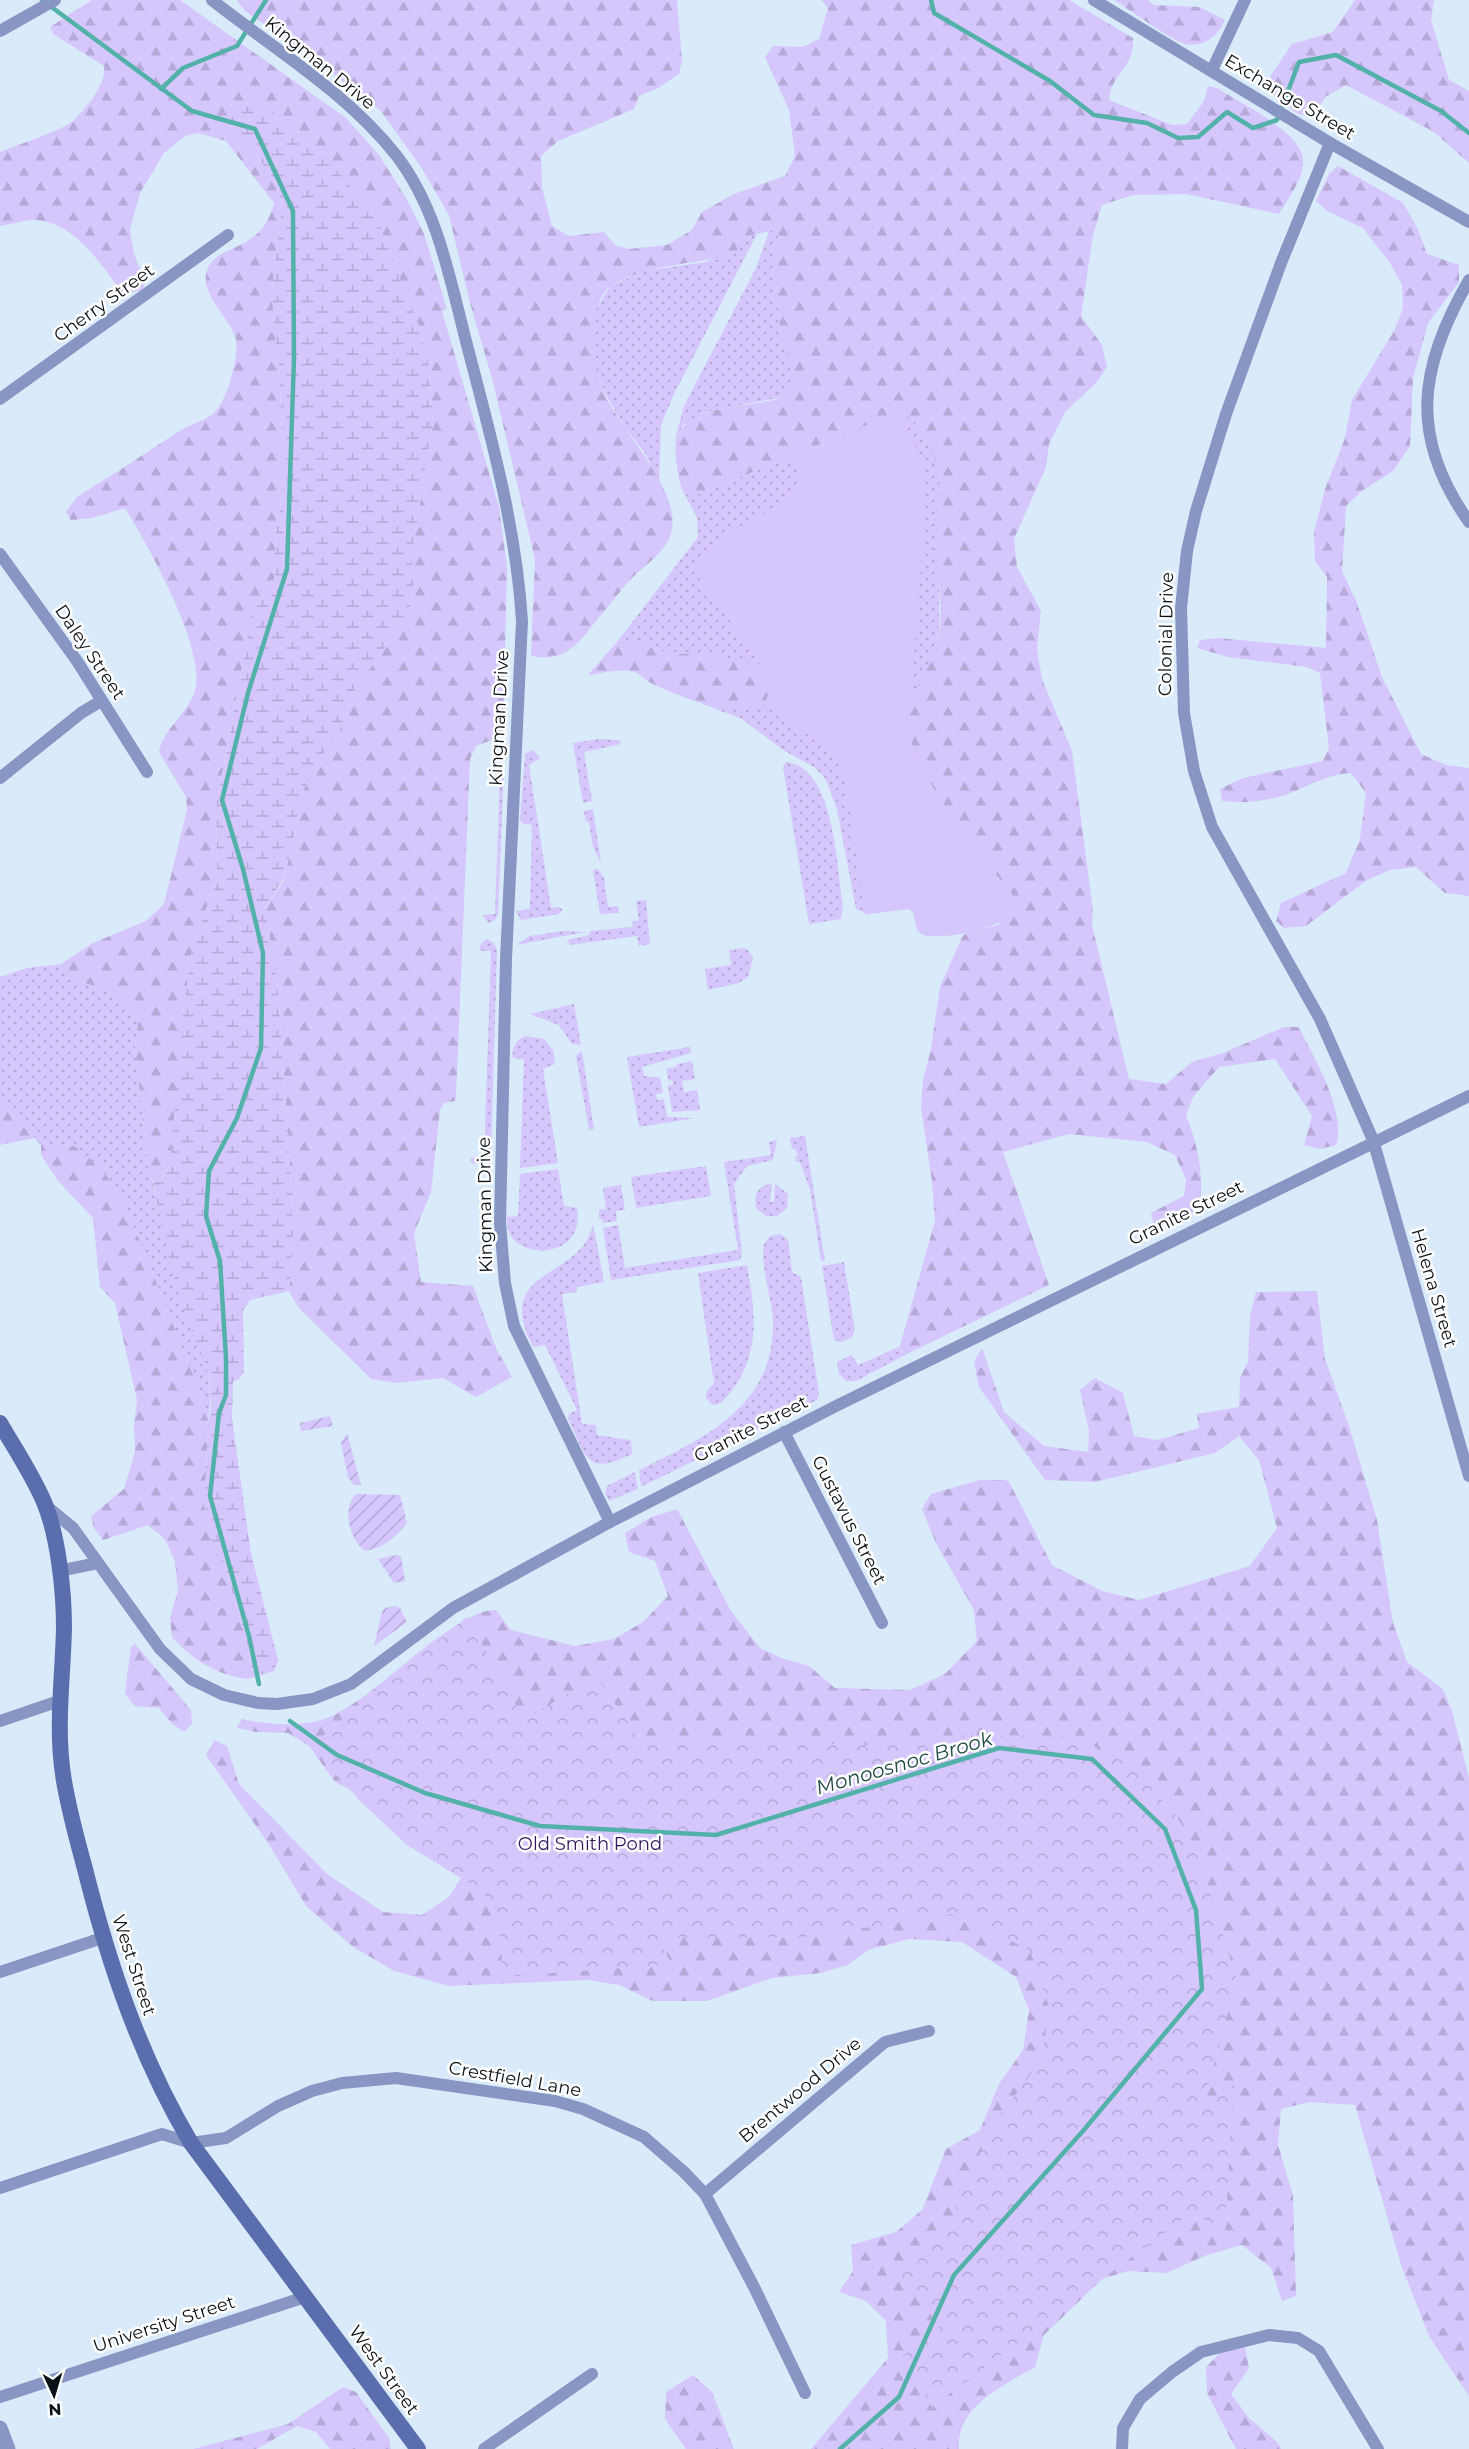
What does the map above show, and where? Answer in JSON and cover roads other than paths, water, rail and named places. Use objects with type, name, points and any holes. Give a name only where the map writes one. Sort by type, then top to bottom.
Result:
[{"type":"main road","name":"West Street","points":[[0,1423],[45,1504],[59,1571],[64,1626],[59,1701],[64,1780],[102,1938],[140,2046],[166,2101],[191,2142],[418,2449]]},
{"type":"street","points":[[0,31],[55,0]]},
{"type":"street","name":"Kingman Drive","points":[[212,0],[322,84],[364,120],[395,154],[414,180],[439,239],[507,501],[518,566],[522,621],[506,959],[501,1255],[514,1326],[609,1522]]},
{"type":"street","name":"Exchange Street","points":[[1094,0],[1330,143],[1469,222]]},
{"type":"street","points":[[1212,70],[1245,0]]},
{"type":"street","name":"Colonial Drive","points":[[1330,143],[1281,263],[1226,414],[1196,511],[1186,551],[1181,608],[1180,661],[1184,713],[1194,771],[1212,827],[1320,1019],[1374,1143]]},
{"type":"street","name":"Cherry Street","points":[[0,399],[228,235]]},
{"type":"street","points":[[1469,280],[1449,314],[1434,354],[1428,385],[1428,417],[1434,456],[1444,484],[1469,522]]},
{"type":"street","name":"Daley Street","points":[[0,554],[77,661],[147,772]]},
{"type":"street","points":[[0,778],[81,713],[101,701]]},
{"type":"street","name":"Granite Street","points":[[45,1504],[73,1528],[160,1650],[191,1679],[213,1691],[258,1703],[294,1702],[331,1693],[351,1684],[453,1608],[609,1522],[784,1432],[1469,1096]]},
{"type":"street","name":"Helena Street","points":[[1374,1143],[1469,1476]]},
{"type":"street","name":"Gustavus Street","points":[[784,1432],[882,1623]]},
{"type":"street","points":[[59,1571],[98,1563]]},
{"type":"street","points":[[0,1721],[59,1701]]},
{"type":"street","points":[[0,1972],[102,1938]]},
{"type":"street","name":"Brentwood Drive","points":[[705,2194],[885,2042],[929,2031]]},
{"type":"street","name":"Crestfield Lane","points":[[191,2142],[226,2138],[278,2106],[312,2091],[342,2083],[396,2078],[555,2101],[583,2109],[644,2137],[705,2194],[754,2287],[805,2392]]},
{"type":"street","points":[[0,2188],[162,2134],[191,2142]]},
{"type":"street","name":"University Street","points":[[0,2397],[305,2297]]},
{"type":"street","points":[[1122,2449],[1123,2428],[1140,2399],[1172,2372],[1201,2352],[1269,2334],[1298,2338],[1319,2351],[1378,2449]]},
{"type":"street","points":[[484,2449],[592,2374]]},
{"type":"street","points":[[0,2428],[8,2449]]},
{"type":"waterway","points":[[42,0],[192,111],[255,129],[293,211],[294,358],[287,569],[248,693],[222,800],[243,869],[263,953],[261,1048],[237,1118],[209,1171],[206,1216],[220,1261],[226,1358],[226,1395],[219,1413],[210,1496],[249,1636],[259,1684]]},
{"type":"waterway","points":[[161,89],[183,68],[237,46],[266,0]]},
{"type":"waterway","points":[[931,0],[934,13],[1050,81],[1094,115],[1147,123],[1178,138],[1198,137],[1227,112],[1253,128],[1277,120],[1299,62],[1336,55],[1441,111],[1469,133]]},
{"type":"waterway","name":"Monoosnoc Brook","points":[[290,1721],[337,1755],[425,1793],[540,1826],[716,1835],[999,1748],[1092,1759],[1165,1829],[1196,1910],[1202,1989],[1083,2131],[954,2275],[899,2397],[840,2449]]},
{"type":"park label","name":"Old Smith Pond","points":[[590,1844]]}]
